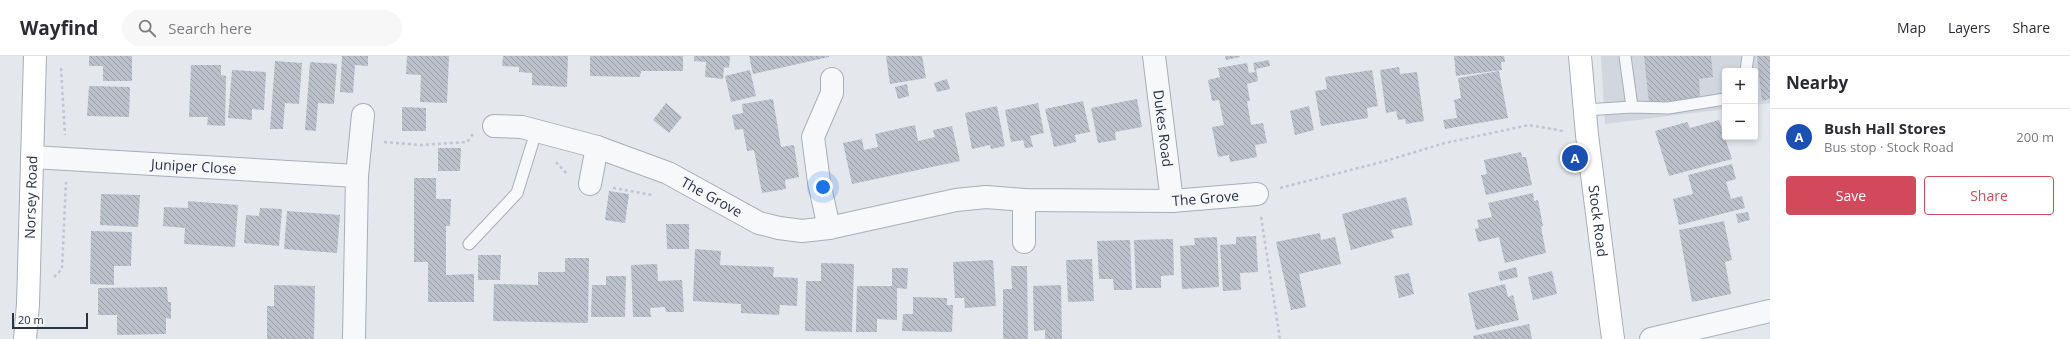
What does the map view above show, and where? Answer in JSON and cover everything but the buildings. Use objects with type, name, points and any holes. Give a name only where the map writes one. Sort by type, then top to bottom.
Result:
[{"type":"street","name":"Norsey Road","points":[[25,339],[28,304],[34,56]]},
{"type":"street","name":"Dukes Road","points":[[1154,56],[1172,201]]},
{"type":"street","name":"Stock Road","points":[[1580,56],[1584,110],[1612,339]]},
{"type":"street","points":[[829,228],[819,182],[813,137],[832,93],[832,79]]},
{"type":"street","points":[[354,339],[357,176],[362,140],[363,115]]},
{"type":"street","name":"The Grove","points":[[494,126],[522,127],[536,132],[597,147],[668,173],[758,223],[802,231],[829,228],[956,200],[986,197],[1024,200],[1172,201],[1257,194]]},
{"type":"street","points":[[590,184],[597,147]]},
{"type":"street","name":"Juniper Close","points":[[32,157],[357,176]]},
{"type":"street","points":[[1024,200],[1024,242]]},
{"type":"street","points":[[1651,339],[1770,310]]},
{"type":"lane","points":[[1626,56],[1632,106]]},
{"type":"lane","points":[[1746,68],[1748,56]]},
{"type":"lane","points":[[1584,110],[1632,106],[1668,108],[1722,99]]},
{"type":"lane","points":[[469,244],[517,193],[536,132]]},
{"type":"path","points":[[28,304],[62,269],[67,160],[60,63]]},
{"type":"path","name":"The Grove","points":[[1257,194],[1382,162],[1445,143],[1529,125],[1587,135]]},
{"type":"path","points":[[362,140],[420,145],[467,142]]},
{"type":"path","points":[[1257,194],[1280,339]]},
{"type":"shaded area","points":[[1601,56],[1770,56],[1770,103],[1758,105],[1758,68],[1722,68],[1722,109],[1605,124]]},
{"type":"place","name":"Bush Hall Stores","points":[[1575,158]]}]
